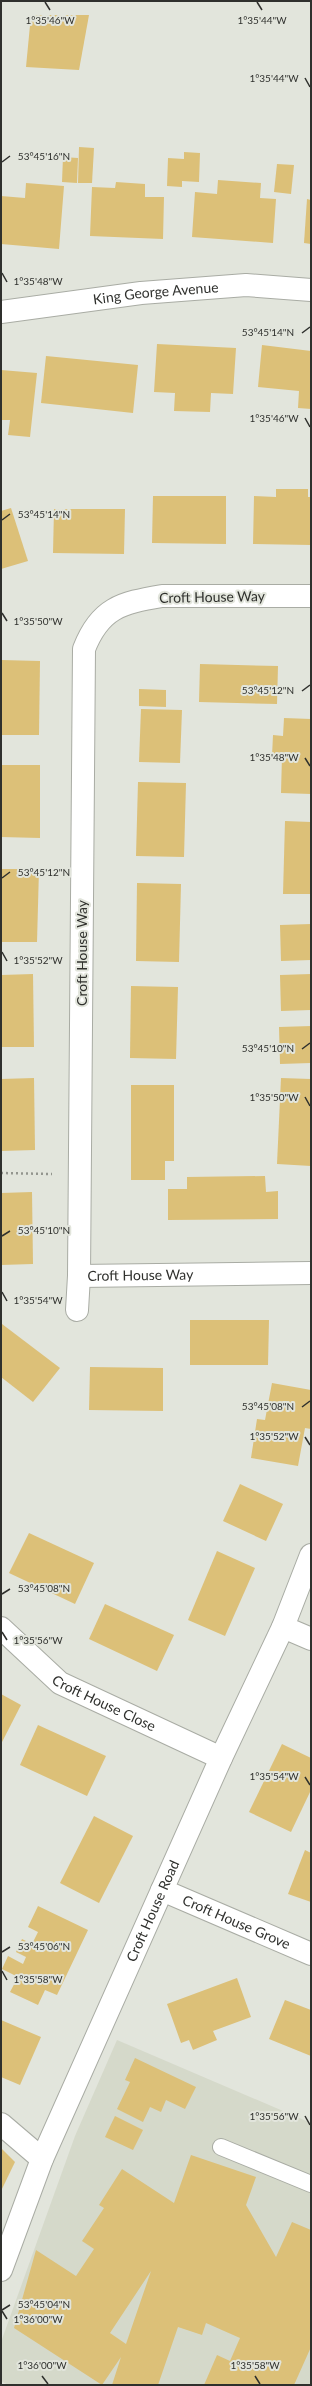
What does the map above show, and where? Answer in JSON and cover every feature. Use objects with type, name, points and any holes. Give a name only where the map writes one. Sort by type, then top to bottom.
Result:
[{"type":"street","name":"King George Avenue","points":[[1,312],[141,293],[246,285],[311,290]]},
{"type":"street","name":"Croft House Way","points":[[311,596],[162,596],[124,605],[106,614],[92,629],[84,649],[79,1276],[311,1273]]},
{"type":"street","points":[[77,1310],[79,1276]]},
{"type":"street","name":"Croft House Road","points":[[2,2259],[42,2159],[221,1758],[283,1627],[311,1555]]},
{"type":"street","points":[[283,1627],[311,1639]]},
{"type":"street","name":"Croft House Close","points":[[1,1628],[60,1682],[221,1758]]},
{"type":"street","name":"Croft House Grove","points":[[162,1890],[311,1954]]},
{"type":"street","points":[[1,2124],[42,2159]]},
{"type":"lane","points":[[221,2147],[311,2184]]},
{"type":"path","points":[[1,1174],[80,1175]]},
{"type":"shaded area","points":[[117,2040],[311,2123],[311,2385],[8,2385],[1,2381],[1,2342],[75,2136]]},
{"type":"building","points":[[31,15],[89,15],[79,70],[26,67]]},
{"type":"building","points":[[79,147],[94,148],[92,183],[78,183]]},
{"type":"building","points":[[184,152],[200,153],[199,182],[182,181],[182,187],[167,186],[168,158],[184,159]]},
{"type":"building","points":[[63,157],[78,158],[77,183],[62,182]]},
{"type":"building","points":[[277,164],[294,165],[291,194],[274,192]]},
{"type":"building","points":[[218,180],[261,183],[260,198],[276,199],[273,243],[192,237],[195,192],[217,194]]},
{"type":"building","points":[[116,182],[145,184],[145,197],[164,197],[163,239],[90,236],[92,187],[115,188]]},
{"type":"building","points":[[26,183],[64,186],[59,249],[1,244],[1,196],[25,198]]},
{"type":"building","points":[[307,199],[311,200],[311,244],[304,243]]},
{"type":"building","points":[[157,344],[236,348],[233,394],[211,393],[210,412],[174,411],[175,393],[154,392]]},
{"type":"building","points":[[262,345],[311,351],[311,409],[298,408],[299,391],[258,387]]},
{"type":"building","points":[[46,356],[138,365],[133,413],[41,403]]},
{"type":"building","points":[[1,370],[37,373],[30,437],[8,435],[10,420],[1,420]]},
{"type":"building","points":[[276,489],[308,489],[308,497],[311,497],[311,545],[253,544],[254,496],[276,497]]},
{"type":"building","points":[[153,496],[226,496],[226,544],[152,543]]},
{"type":"building","points":[[11,508],[28,561],[1,569],[1,511]]},
{"type":"building","points":[[54,509],[125,509],[124,554],[53,553]]},
{"type":"building","points":[[1,660],[40,661],[39,735],[1,735]]},
{"type":"building","points":[[200,664],[278,666],[277,704],[199,702]]},
{"type":"building","points":[[139,689],[166,690],[166,707],[139,706]]},
{"type":"building","points":[[141,709],[182,710],[180,763],[139,762]]},
{"type":"building","points":[[284,718],[311,719],[311,794],[281,793],[282,756],[272,756],[273,735],[283,736]]},
{"type":"building","points":[[1,765],[40,765],[40,838],[1,837]]},
{"type":"building","points":[[138,782],[186,783],[184,857],[136,856]]},
{"type":"building","points":[[285,821],[311,822],[311,894],[283,894]]},
{"type":"building","points":[[1,869],[39,869],[37,942],[1,942]]},
{"type":"building","points":[[137,883],[181,884],[179,962],[136,961]]},
{"type":"building","points":[[311,924],[311,960],[281,961],[280,925]]},
{"type":"building","points":[[33,974],[34,1047],[1,1047],[1,975]]},
{"type":"building","points":[[311,974],[311,1010],[281,1011],[280,975]]},
{"type":"building","points":[[131,986],[178,987],[176,1059],[130,1058]]},
{"type":"building","points":[[311,1026],[311,1063],[280,1064],[279,1027]]},
{"type":"building","points":[[34,1078],[35,1150],[1,1151],[1,1079]]},
{"type":"building","points":[[281,1078],[311,1079],[311,1166],[277,1164]]},
{"type":"building","points":[[131,1085],[174,1085],[174,1161],[165,1161],[165,1180],[131,1180]]},
{"type":"building","points":[[265,1176],[266,1192],[278,1191],[278,1219],[168,1220],[168,1189],[187,1189],[187,1177]]},
{"type":"building","points":[[32,1192],[33,1264],[1,1265],[1,1193]]},
{"type":"building","points":[[190,1320],[269,1320],[268,1365],[190,1365]]},
{"type":"building","points":[[2,1324],[60,1368],[33,1402],[1,1377]]},
{"type":"building","points":[[90,1367],[163,1368],[163,1411],[89,1410]]},
{"type":"building","points":[[272,1383],[311,1390],[311,1429],[305,1428],[298,1466],[251,1458],[257,1419],[265,1420]]},
{"type":"building","points":[[240,1484],[283,1504],[266,1541],[223,1521]]},
{"type":"building","points":[[29,1533],[94,1563],[75,1604],[9,1573]]},
{"type":"building","points":[[217,1551],[255,1568],[225,1636],[188,1620]]},
{"type":"building","points":[[105,1604],[174,1635],[157,1671],[89,1639]]},
{"type":"building","points":[[1,1694],[21,1705],[1,1744]]},
{"type":"building","points":[[38,1725],[106,1756],[87,1796],[20,1765]]},
{"type":"building","points":[[282,1744],[311,1758],[311,1790],[291,1832],[249,1812]]},
{"type":"building","points":[[94,1816],[133,1836],[99,1903],[60,1883]]},
{"type":"building","points":[[305,1850],[311,1853],[311,1902],[288,1894]]},
{"type":"building","points":[[38,1906],[88,1930],[57,1995],[45,1990],[38,2005],[10,1992],[18,1977],[2,1969],[8,1956],[23,1964],[26,1957],[16,1952],[22,1939],[32,1944],[38,1932],[28,1927]]},
{"type":"building","points":[[237,1978],[251,2017],[213,2031],[217,2040],[193,2050],[189,2040],[181,2043],[167,2004]]},
{"type":"building","points":[[285,2000],[311,2010],[311,2056],[269,2039]]},
{"type":"building","points":[[1,2020],[41,2037],[20,2085],[1,2077]]},
{"type":"building","points":[[135,2058],[196,2087],[185,2109],[166,2100],[161,2112],[150,2107],[143,2122],[117,2109],[130,2082],[125,2080]]},
{"type":"building","points":[[115,2116],[143,2130],[133,2150],[105,2137]]},
{"type":"building","points":[[1,2148],[15,2162],[1,2191]]},
{"type":"building","points":[[191,2155],[256,2177],[246,2205],[276,2257],[292,2222],[311,2230],[311,2347],[294,2385],[204,2385],[217,2355],[230,2361],[240,2338],[206,2323],[202,2335],[178,2327],[158,2385],[112,2385],[121,2357],[102,2385],[14,2328],[36,2250],[76,2276],[94,2249],[82,2241],[104,2208],[99,2205],[122,2169],[174,2203]],"holes":[[[151,2271],[126,2344],[110,2333]]]}]
